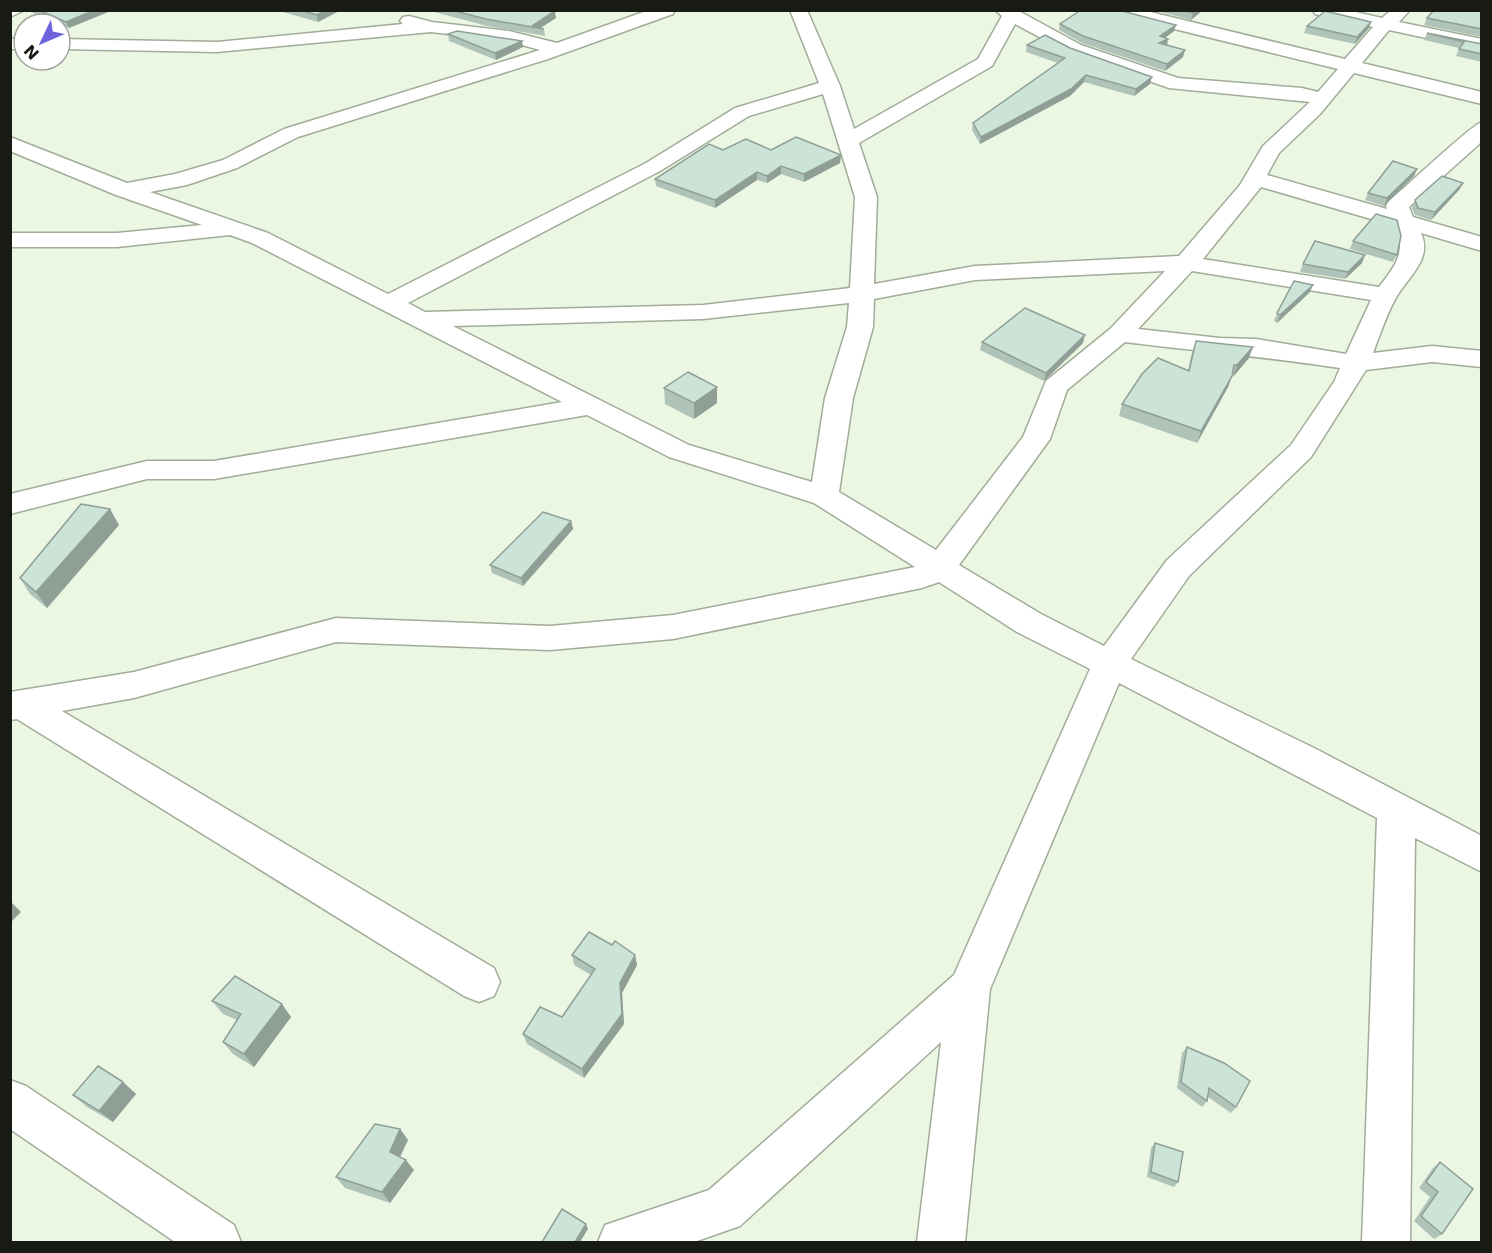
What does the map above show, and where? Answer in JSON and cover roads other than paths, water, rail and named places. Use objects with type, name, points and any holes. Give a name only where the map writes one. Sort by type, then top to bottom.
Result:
[{"type":"street","points":[[10,12],[17,10]]},
{"type":"street","points":[[124,190],[179,180],[230,164],[291,133],[558,49],[667,10]]},
{"type":"street","points":[[798,10],[830,86],[866,197],[860,327],[839,398],[824,496]]},
{"type":"street","points":[[1119,10],[1482,98]]},
{"type":"street","points":[[1321,10],[1393,18],[1482,45]]},
{"type":"street","points":[[848,141],[904,111],[985,62],[1007,13],[1075,49],[1176,84],[1302,94],[1323,99]]},
{"type":"street","points":[[386,15],[430,27],[509,36],[558,49]]},
{"type":"street","points":[[16,705],[134,686],[336,630],[550,638],[673,627],[922,577],[940,567],[1036,439],[1055,387],[1119,334],[1202,246],[1255,178],[1270,150],[1323,99],[1393,18]]},
{"type":"street","points":[[72,45],[217,47],[430,27]]},
{"type":"street","points":[[389,303],[653,167],[742,112],[830,86]]},
{"type":"street","points":[[941,1242],[969,989],[1110,663],[1178,568],[1301,451],[1347,382],[1385,296],[1409,264],[1412,239],[1397,206],[1482,129]]},
{"type":"street","points":[[10,143],[124,190],[260,238],[679,451],[824,496],[1029,623],[1482,855]]},
{"type":"street","points":[[1255,178],[1482,244]]},
{"type":"street","points":[[10,240],[117,240],[232,229]]},
{"type":"street","points":[[421,320],[703,312],[862,294],[975,273],[1186,263],[1385,296]]},
{"type":"street","points":[[1119,334],[1221,346],[1256,347],[1355,363],[1432,354],[1482,359]]},
{"type":"street","points":[[10,504],[147,470],[214,470],[591,406]]},
{"type":"street","points":[[16,705],[479,982]]},
{"type":"street","points":[[1386,1242],[1396,809]]},
{"type":"street","points":[[622,1242],[723,1209],[969,989]]},
{"type":"street","points":[[10,1102],[217,1242]]}]
